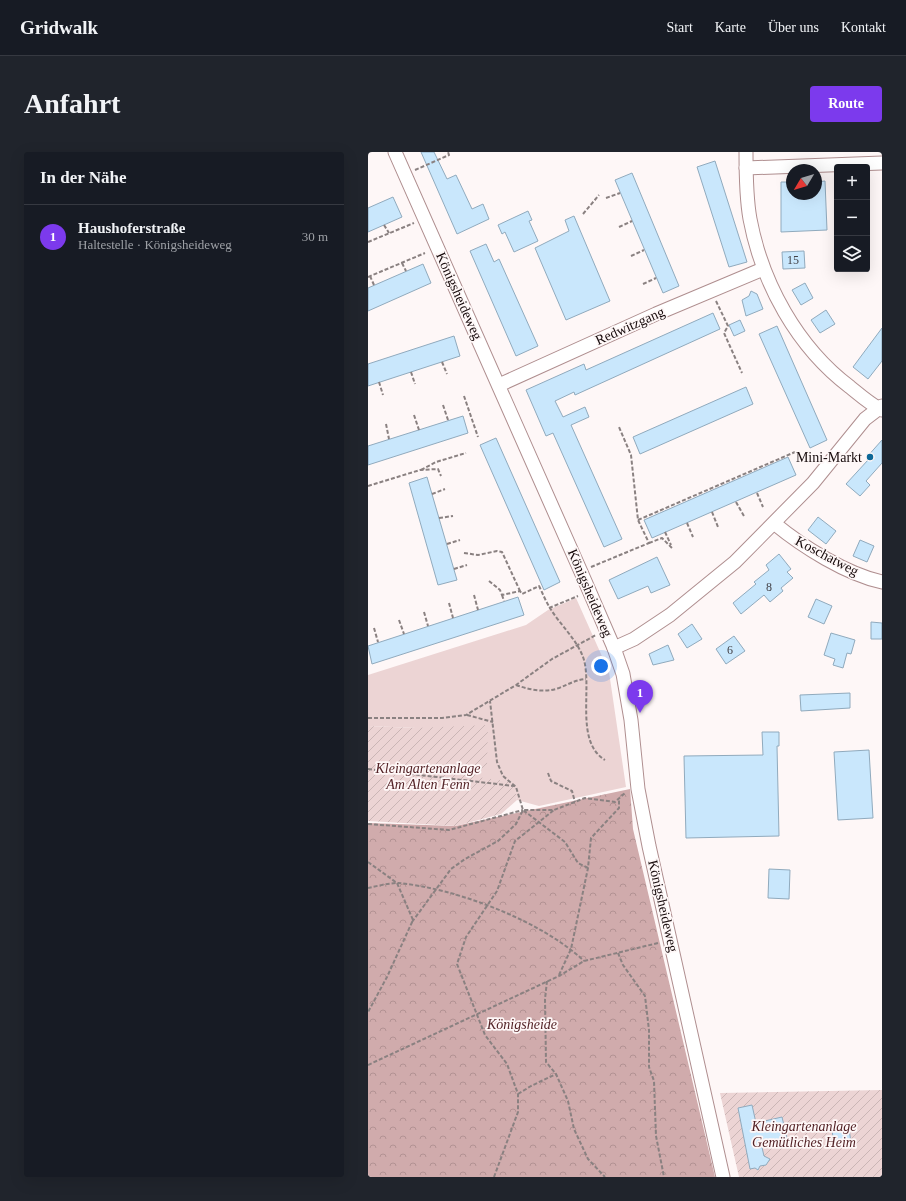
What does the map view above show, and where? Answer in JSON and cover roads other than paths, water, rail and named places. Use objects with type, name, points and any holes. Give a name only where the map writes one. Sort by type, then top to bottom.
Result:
[{"type":"street","name":"Königsheideweg","points":[[395,152],[581,572],[614,648],[623,674],[628,696],[638,789],[670,941],[724,1177]]},
{"type":"street","points":[[614,648],[634,639],[681,607],[735,562],[775,524],[813,483],[865,419],[881,408],[840,380],[808,345],[782,307],[763,269],[750,218],[746,152]]},
{"type":"street","points":[[746,168],[882,164]]},
{"type":"street","name":"Redwitzgang","points":[[499,385],[712,290],[763,269]]},
{"type":"street","name":"Koschatweg","points":[[775,524],[812,551],[847,568],[882,582]]},
{"type":"place","name":"Mini-Markt","points":[[870,457]]},
{"type":"place","name":"Haushoferstraße","points":[[640,713]]},
{"type":"park label","name":"Kleingartenanlage Am Alten Fenn","points":[[428,776]]},
{"type":"park label","name":"Königsheide","points":[[522,1024]]},
{"type":"park label","name":"Kleingartenanlage Gemütliches Heim","points":[[804,1134]]}]
